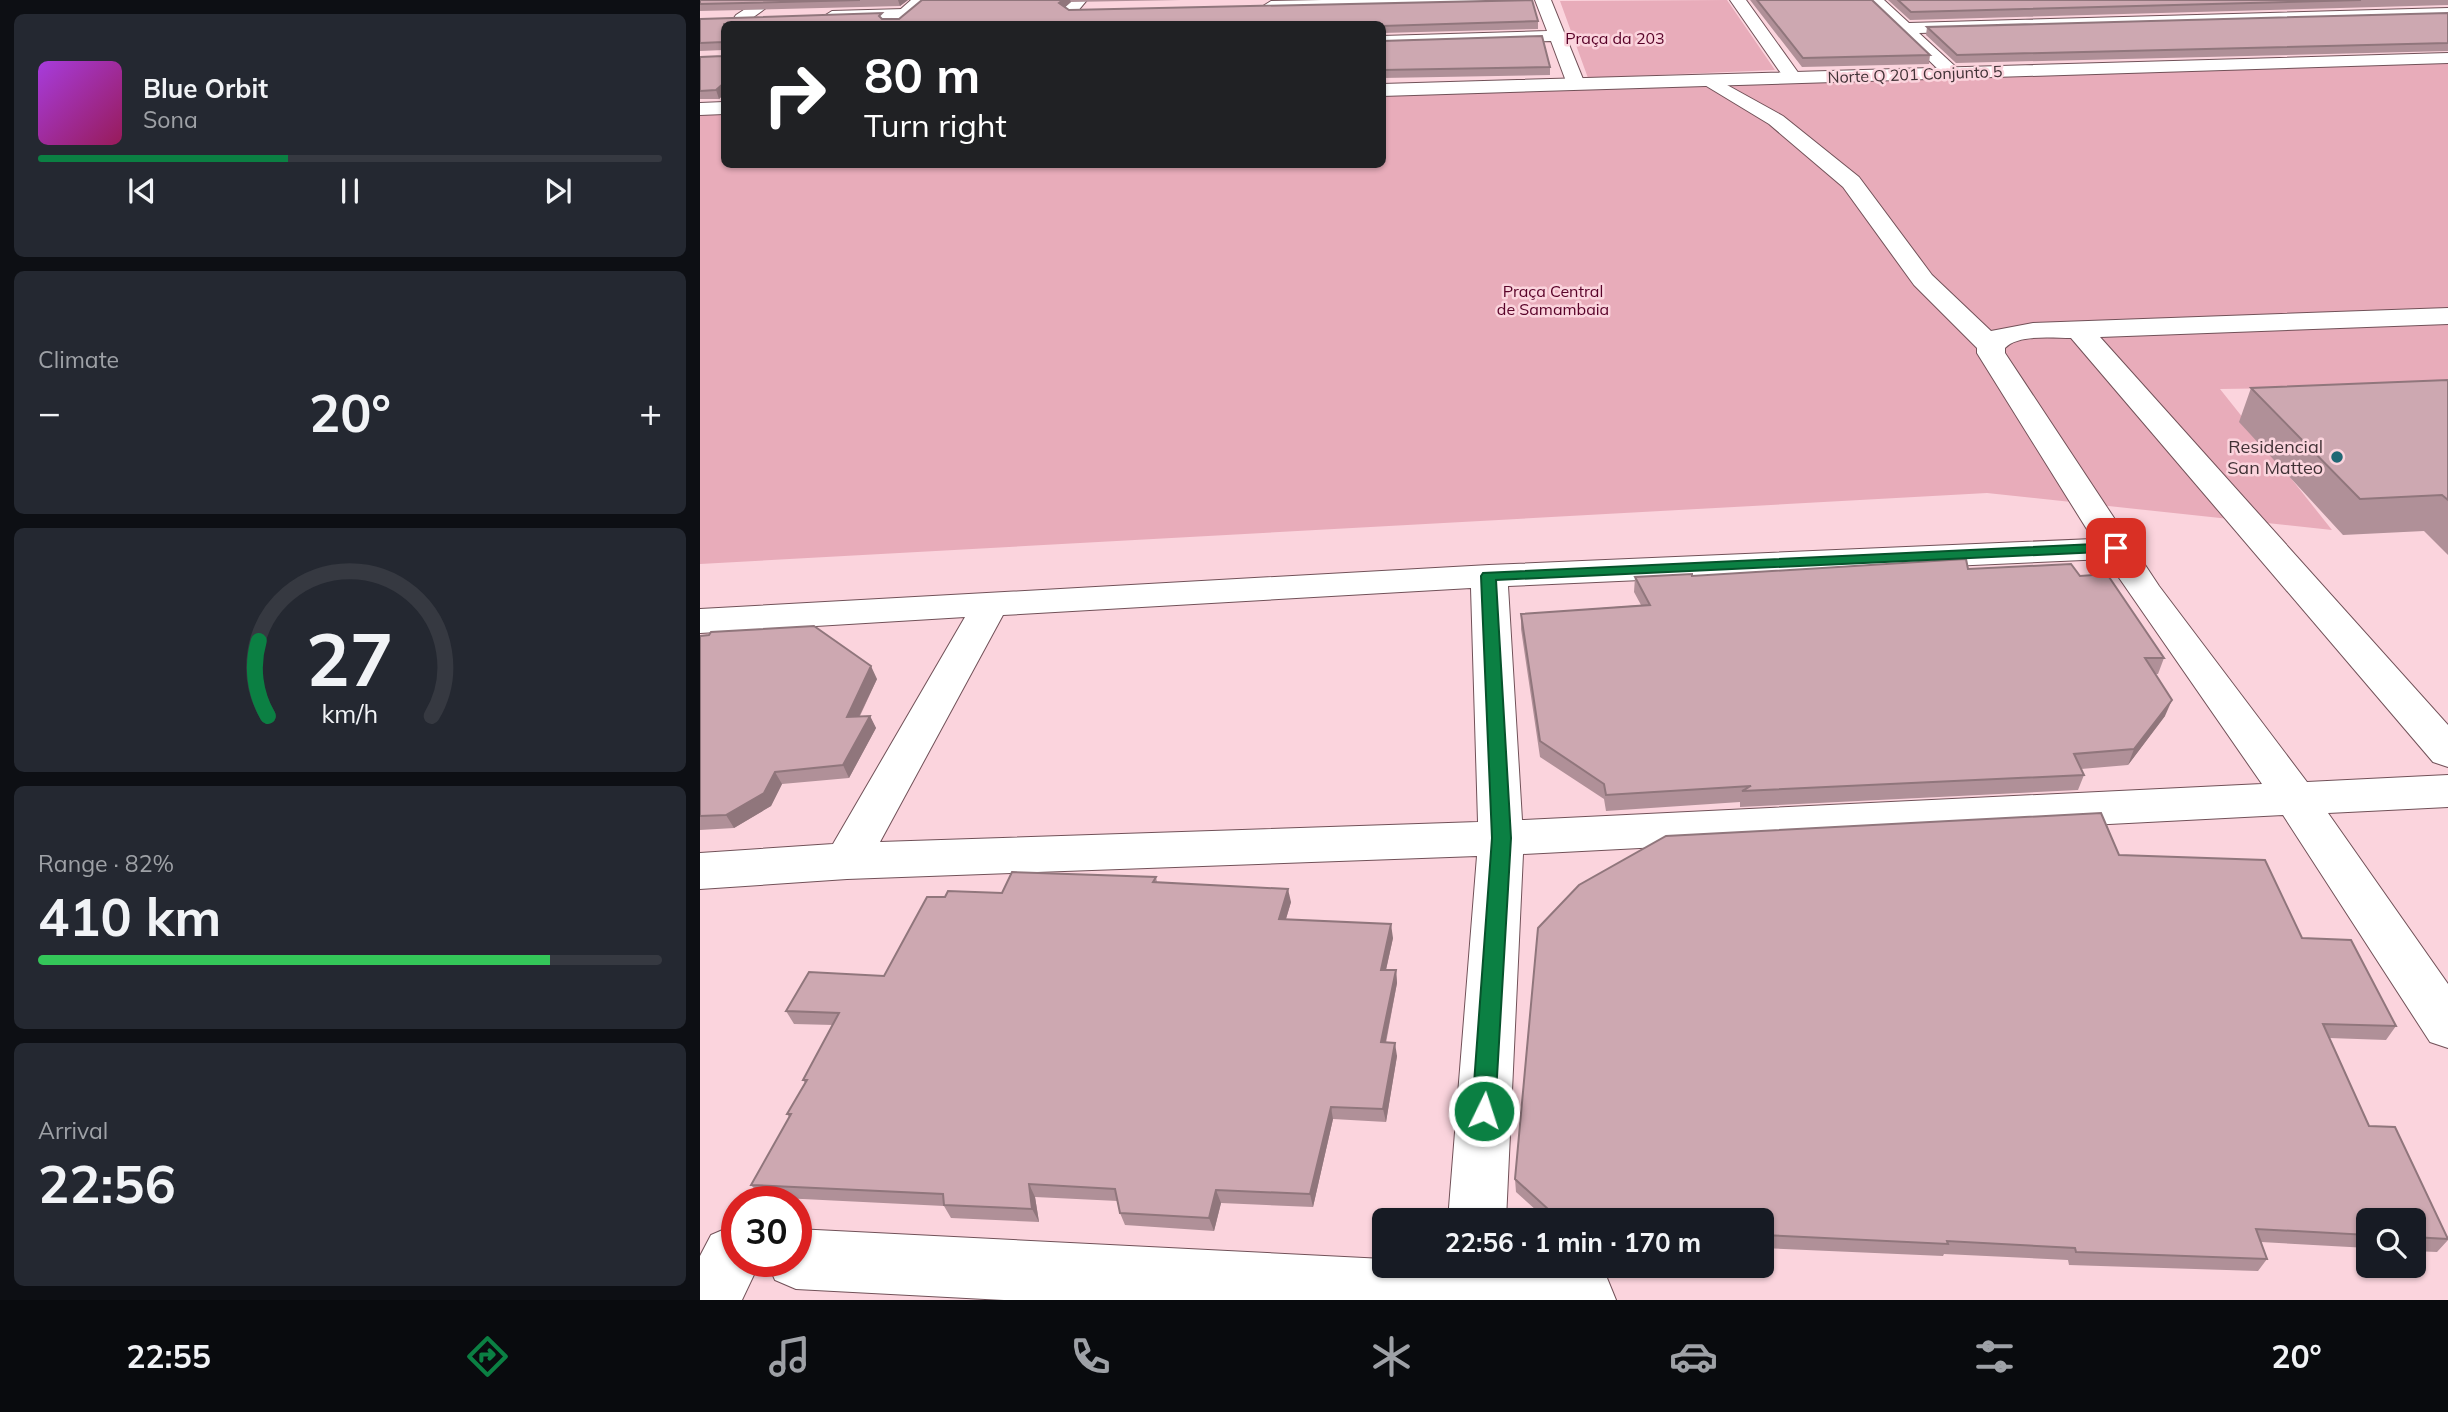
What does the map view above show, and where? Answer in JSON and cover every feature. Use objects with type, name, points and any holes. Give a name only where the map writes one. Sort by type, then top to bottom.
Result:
[{"type":"street","points":[[769,0],[735,18],[769,17]]},
{"type":"street","points":[[809,16],[898,19],[921,0]]},
{"type":"street","points":[[1261,6],[1506,0]]},
{"type":"street","points":[[1543,0],[1576,84]]},
{"type":"street","points":[[1738,0],[1793,78]]},
{"type":"street","points":[[1875,0],[1952,73]]},
{"type":"street","points":[[1062,21],[1075,5],[1098,10]]},
{"type":"street","points":[[1903,28],[2448,13]]},
{"type":"street","points":[[1386,41],[1558,36]]},
{"type":"street","name":"Norte Q 201 Conjunto 5","points":[[1386,90],[2448,58]]},
{"type":"street","points":[[1709,80],[1776,120],[1851,183],[1923,280],[1990,346],[1991,353],[2116,548],[2294,797],[2448,1026]]},
{"type":"street","points":[[700,109],[721,108]]},
{"type":"street","points":[[1990,346],[2001,336],[2033,331],[2448,316]]},
{"type":"street","points":[[2078,329],[2448,752]]},
{"type":"street","points":[[700,621],[1489,576],[2116,548]]},
{"type":"street","points":[[1478,1208],[1502,838],[1489,576]]},
{"type":"street","points":[[848,861],[991,604]]},
{"type":"street","points":[[700,871],[848,861],[1502,838],[2448,791]]},
{"type":"street","points":[[812,1259],[1473,1280],[1585,1300]]},
{"type":"green space","name":"Praça da 203","points":[[1727,0],[1775,70],[1588,78],[1560,1]]},
{"type":"green space","name":"Praça Central de Samambaia","points":[[2448,58],[2448,386],[2220,389],[2332,530],[1987,493],[700,564],[700,107],[721,106],[721,168],[1386,168],[1386,88]]},
{"type":"building","points":[[700,0],[860,0],[700,4]]},
{"type":"building","points":[[922,0],[1063,0],[1059,3],[1069,10],[1532,0],[1538,21],[1386,26],[1386,21],[721,21],[721,42],[700,43],[700,19],[882,13],[879,16],[882,19],[899,19]]},
{"type":"building","points":[[1757,0],[1872,0],[1930,55],[1803,58]]},
{"type":"building","points":[[1898,0],[2361,0],[1911,12]]},
{"type":"building","points":[[2448,13],[2448,43],[1957,55],[1927,27]]},
{"type":"building","points":[[1542,36],[1550,67],[1386,70],[1386,41]]},
{"type":"building","points":[[721,56],[721,86],[716,90],[700,91],[700,57]]},
{"type":"building","points":[[2448,380],[2448,500],[2442,495],[2360,499],[2251,388]]},
{"type":"building","points":[[1966,559],[1968,569],[2071,564],[2080,576],[2107,574],[2164,658],[2145,658],[2172,700],[2134,749],[2074,754],[2084,775],[1742,791],[1751,786],[1606,795],[1604,784],[1540,741],[1521,614],[1650,605],[1635,577]]},
{"type":"building","points":[[814,626],[871,666],[847,717],[870,716],[843,765],[775,772],[764,793],[726,815],[700,816],[700,636],[709,635],[711,632]]},
{"type":"building","points":[[2101,813],[2119,855],[2265,860],[2302,938],[2351,940],[2396,1026],[2323,1024],[2369,1126],[2395,1127],[2448,1239],[2426,1238],[2426,1208],[2356,1208],[2356,1234],[2256,1229],[2267,1259],[2076,1252],[2075,1248],[1947,1241],[1948,1244],[1774,1236],[1774,1208],[1547,1208],[1515,1179],[1538,928],[1579,885],[1666,836]]},
{"type":"building","points":[[1012,872],[1156,877],[1153,882],[1288,889],[1279,919],[1391,924],[1381,970],[1396,970],[1381,1042],[1395,1043],[1383,1109],[1331,1107],[1310,1194],[1216,1190],[1209,1218],[1120,1213],[1115,1189],[1029,1184],[1032,1209],[944,1205],[943,1194],[751,1185],[791,1114],[787,1114],[807,1080],[803,1080],[839,1013],[786,1011],[809,972],[884,976],[927,897],[945,897],[948,891],[1002,893]]},
{"type":"place","name":"Residencial San Matteo","points":[[2337,457]]},
{"type":"route","points":[[1484,1111],[1502,838],[1489,576],[2116,548]]}]
